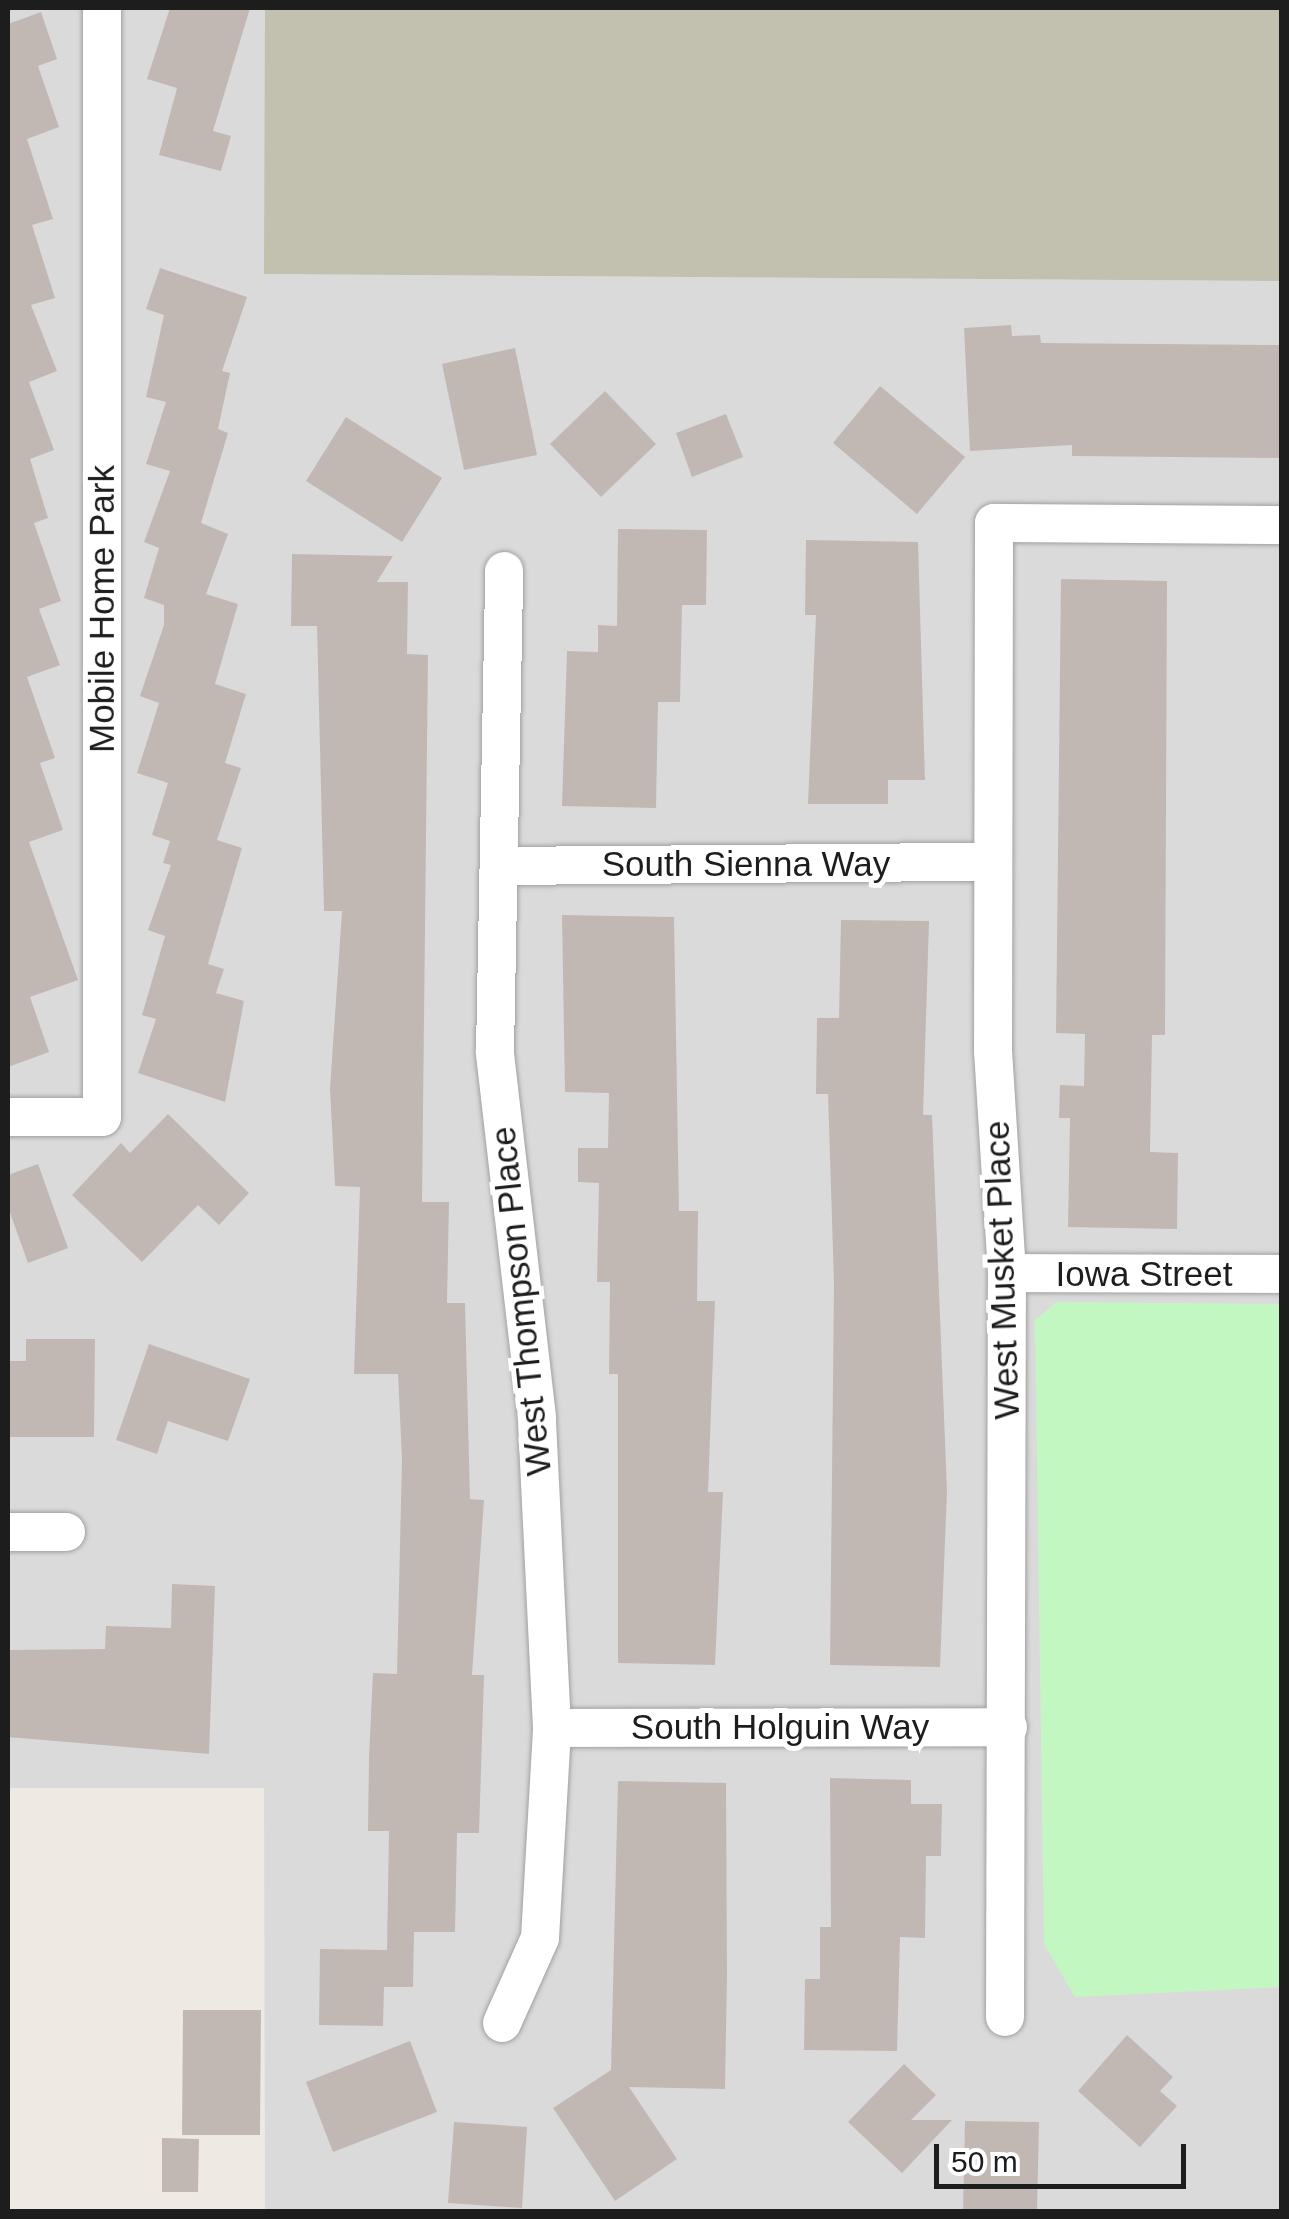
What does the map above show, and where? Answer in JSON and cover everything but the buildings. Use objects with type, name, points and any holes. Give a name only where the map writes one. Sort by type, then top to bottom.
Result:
[{"type":"street","name":"Mobile Home Park","points":[[8,1117],[102,1117],[102,8]]},
{"type":"street","name":"West Musket Place","points":[[1005,2017],[1007,1273],[991,862],[994,523],[1282,524]]},
{"type":"street","name":"West Thompson Place","points":[[502,2023],[540,1938],[552,1728],[537,1417],[495,1052],[504,571]]},
{"type":"street","name":"South Sienna Way","points":[[500,866],[991,862]]},
{"type":"street","name":"Iowa Street","points":[[1007,1273],[1282,1274]]},
{"type":"street","points":[[8,1532],[66,1532]]},
{"type":"street","name":"South Holguin Way","points":[[552,1728],[1008,1727]]},
{"type":"shaded area","points":[[8,8],[265,8],[265,274],[1281,281],[1281,2211],[265,2211],[264,1788],[8,1788]]},
{"type":"shaded area","points":[[265,8],[1281,8],[1281,281],[264,274]]},
{"type":"green space","points":[[1057,1302],[1281,1304],[1281,1987],[1075,1997],[1044,1944],[1035,1320]]}]
